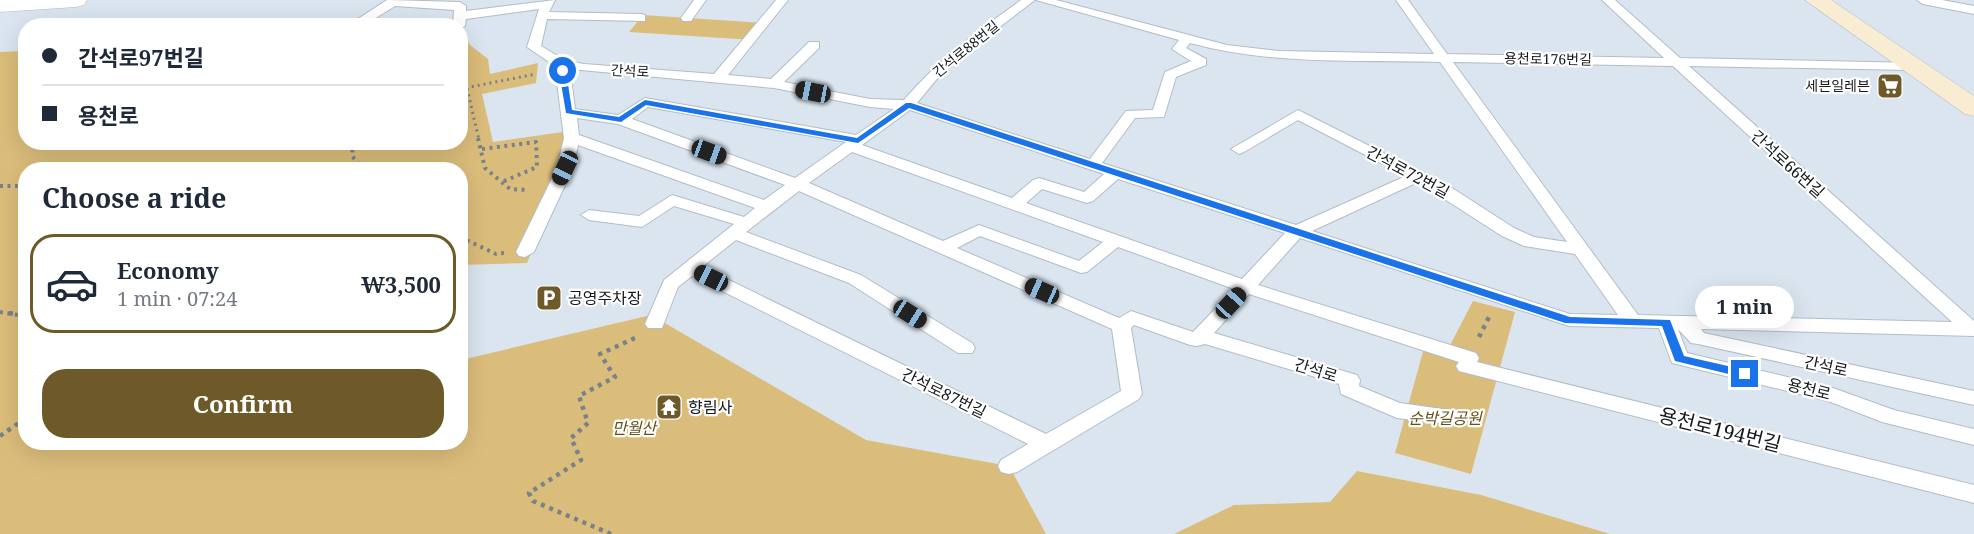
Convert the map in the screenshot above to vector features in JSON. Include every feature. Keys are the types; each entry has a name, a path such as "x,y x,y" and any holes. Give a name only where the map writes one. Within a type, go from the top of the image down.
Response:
{"street":[{"path":"0,2 76,0"},
{"path":"1816,0 1974,108"}],"lane":[{"path":"687,18 700,0"},
{"path":"718,78 759,32 782,0"},
{"name":"간석로88번길","path":"908,105 931,77 958,52 1029,0"},
{"name":"용천로176번길","path":"1042,0 1227,49 1279,55 1912,66"},
{"path":"1402,0 1633,322"},
{"name":"간석로66번길","path":"1608,0 1972,330"},
{"path":"1923,0 1974,10"},
{"path":"366,18 394,1 446,8"},
{"path":"411,18 460,6 459,18"},
{"path":"468,20 546,7 641,18"},
{"name":"간석로","path":"546,7 534,47 562,67 774,84 870,103 908,105 1569,320 1972,330"},
{"path":"1093,165 1131,114 1159,114 1170,75 1201,62 1179,49 1187,38"},
{"path":"774,84 814,45"},
{"path":"525,252 565,168 572,138 562,67"},
{"path":"621,120 645,102 855,143 1014,204 1246,287"},
{"path":"655,324 670,284 766,207 908,105"},
{"path":"569,112 621,120 797,184 1121,326"},
{"name":"간석로72번길","path":"1239,149 1298,114 1443,189 1508,232 1530,242 1582,250"},
{"path":"572,138 766,207"},
{"path":"1014,204 1039,183 1087,198 1116,172"},
{"path":"1121,326 1131,317 1199,338 1297,231 1419,176"},
{"path":"589,215 642,222 672,200 855,279 965,348"},
{"path":"943,248 979,230 1081,268 1116,240"},
{"name":"간석로87번길","path":"690,268 1047,444"},
{"name":"용천로194번길","path":"1246,287 1467,362 1974,494"},
{"name":"간석로","path":"1676,323 1698,338 1974,398"},
{"name":"용천로","path":"1676,323 1679,358 1833,395 1890,417 1974,437"},
{"path":"1009,466 1132,394 1121,326"},
{"name":"간석로","path":"1199,338 1350,381 1348,389 1397,410 1455,417"}],"path":[{"path":"468,88 562,67"},
{"path":"468,92 485,168 510,189 554,191"},
{"path":"482,149 536,142 537,167 502,182"},
{"path":"0,186 18,186"},
{"path":"468,241 496,254 525,252"},
{"path":"0,312 18,315"},
{"path":"611,534 533,501 529,493 581,460 571,438 588,423 579,396 615,377 600,354 645,334 655,324"},
{"path":"0,436 18,424"}],"green space":[{"path":"643,15 765,23 753,40 629,32"},
{"name":"만월산","path":"468,41 488,59 490,74 538,63 536,83 482,94 493,142 563,132 565,168 527,263 468,265 468,162 18,162 18,450 468,450 468,358 651,315 866,440 1009,466 1046,534 0,534 0,52 18,51 18,150 468,150"},
{"name":"순박길공원","path":"1473,301 1515,312 1471,474 1395,453 1424,348 1446,353"},
{"path":"1357,471 1481,495 1610,534 1174,534 1234,505 1330,502"}],"place":[{"name":"세븐일레븐","path":"1890,86"},
{"name":"공영주차장","path":"549,298"},
{"name":"향림사","path":"669,407"}],"route":[{"path":"563,71 569,112 621,120 645,102 858,141 908,105 1569,320 1666,322 1679,358 1745,374"}]}
